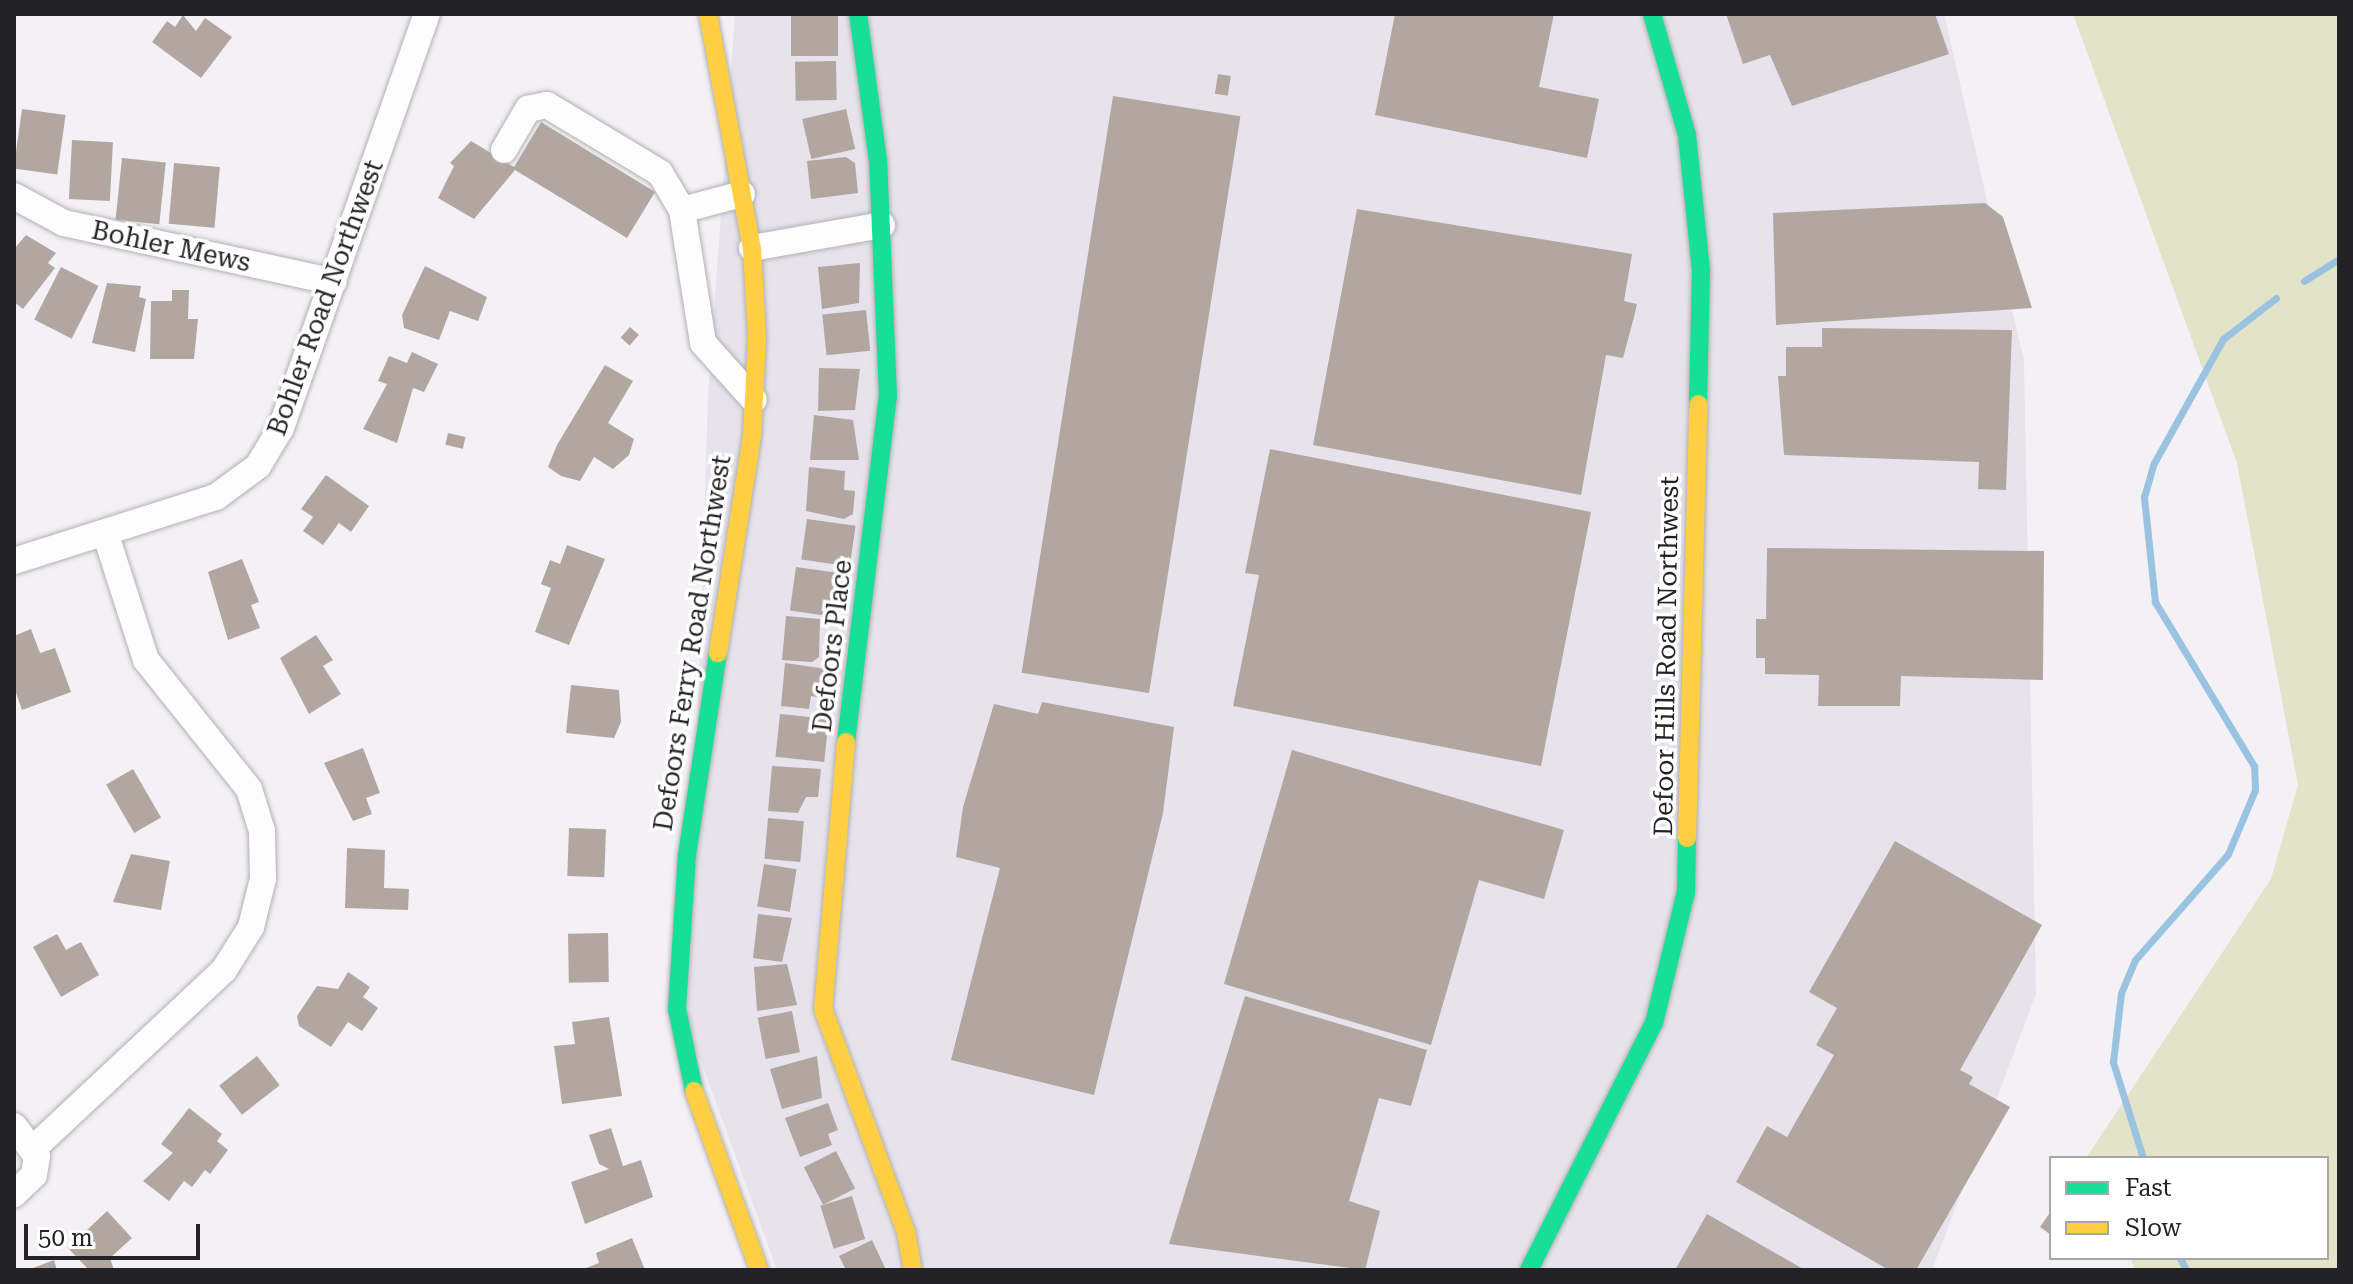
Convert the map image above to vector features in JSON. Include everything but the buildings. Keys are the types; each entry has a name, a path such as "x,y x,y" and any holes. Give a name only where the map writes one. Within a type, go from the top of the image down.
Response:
{"street":[{"name":"Bohler Road Northwest","path":"14,561 216,497 258,466 281,428 427,14"},
{"name":"Defoors Ferry Road Northwest","path":"708,14 752,248 754,400 687,855 677,1009 686,1070 759,1270"},
{"name":"Defoors Place","path":"858,14 882,225 888,397 839,806 823,1009 906,1232 913,1270"},
{"name":"Defoor Hills Road Northwest","path":"1529,1270 1654,1023 1686,892 1701,271 1687,135 1652,14"},
{"path":"504,150 528,109 547,105 660,173 682,210 703,343 754,400"},
{"path":"682,210 742,194"},
{"name":"Bohler Mews","path":"14,196 64,223 334,282"},
{"path":"752,248 882,225"},
{"path":"14,1194 34,1175 35,1147 224,970 251,927 263,879 262,831 249,789 146,660 105,532"},
{"path":"14,1126 35,1147"}],"shaded area":[{"path":"735,14 1944,14 2024,361 2036,994 1932,1270 777,1270 688,1026 708,397"}],"green space":[{"path":"2073,14 2339,14 2339,1270 2135,1270 2131,1260 2329,1260 2329,1156 2087,1156 2271,879 2298,785 2237,463"}],"waterway":[{"path":"2304,281 2339,259"},
{"path":"2142,1156 2113,1062 2121,993 2135,960 2228,854 2255,790 2254,766 2155,602 2144,497 2154,463 2223,339 2276,298"},
{"path":"2181,1260 2186,1270"}],"traffic: fast":[{"path":"846,742 888,397 878,161 858,14"},
{"path":"1652,14 1687,135 1701,271 1698,404"},
{"path":"694,1091 677,1009 687,855 718,653"},
{"path":"1529,1270 1654,1023 1686,892 1687,838"}],"traffic: slow":[{"path":"708,14 752,248 757,338 752,436 718,653"},
{"path":"1687,838 1698,404"},
{"path":"846,742 823,1009 906,1232 913,1270"},
{"path":"694,1091 759,1270"}]}
